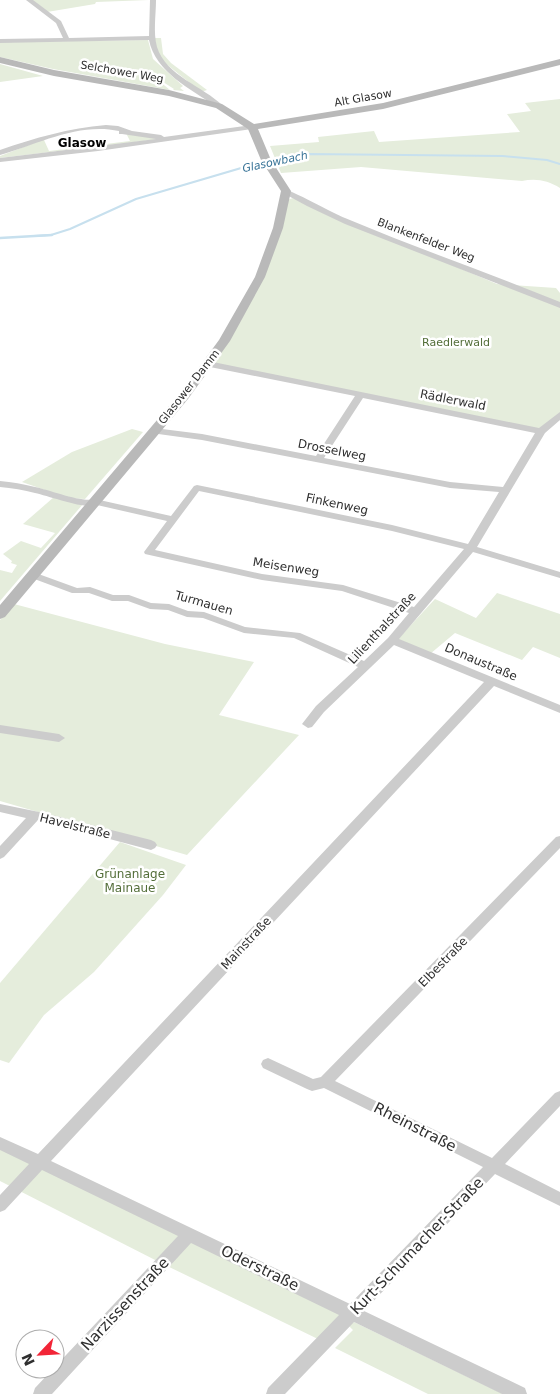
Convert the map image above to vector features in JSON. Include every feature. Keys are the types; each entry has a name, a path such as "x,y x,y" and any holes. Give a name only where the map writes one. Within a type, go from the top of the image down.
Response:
{"street":[{"path":"29,0 60,22 67,40"},
{"path":"153,0 152,38 158,58 200,93 219,106"},
{"name":"Selchower Weg","path":"0,42 152,38"},
{"name":"Selchower Weg","path":"0,60 54,73 189,98 219,106 252,127"},
{"name":"Alt Glasow","path":"0,160 252,127 383,106 560,62"},
{"path":"189,98 200,93"},
{"path":"230,130 237,123 237,116"},
{"name":"Alt Glasow","path":"0,153 56,133 73,129 120,127 129,132 165,137 166,139"},
{"path":"252,127 267,162 286,191"},
{"name":"Blankenfelder Weg","path":"286,191 322,210 376,233 506,282 560,305"},
{"name":"Glasower Damm","path":"0,614 208,364 237,320 260,277 278,228 286,191"},
{"name":"Rädlerwald","path":"208,364 541,431"},
{"path":"318,460 361,394"},
{"name":"Lilienthalstraße","path":"308,724 320,709 392,640 472,548 541,431 560,415"},
{"name":"Drosselweg","path":"154,431 202,436 450,485 505,490"},
{"path":"0,484 20,486 66,499 172,519"},
{"name":"Finkenweg","path":"172,519 197,488 392,528 472,548 560,575"},
{"name":"Meisenweg","path":"172,519 149,552 262,577 343,588 417,612"},
{"name":"Turmauen","path":"33,575 76,591 90,590 112,598 128,598 150,606 169,606 187,614 204,615 244,630 296,635 366,666"},
{"name":"Donaustraße","path":"392,640 560,709"},
{"name":"Mainstraße","path":"0,1205 492,681"},
{"path":"0,729 59,738"},
{"name":"Havelstraße","path":"0,808 44,817 151,845"},
{"path":"0,854 35,816"},
{"name":"Elbestraße","path":"325,1082 560,840"},
{"name":"Rheinstraße","path":"268,1064 312,1085 325,1082 560,1200"},
{"name":"Kurt-Schumacher-Straße","path":"274,1394 560,1097"},
{"name":"Oderstraße","path":"0,1142 519,1394"},
{"name":"Narzissenstraße","path":"41,1394 189,1234"}],"green space":[{"path":"32,0 149,0 96,2 95,4 47,12"},
{"path":"154,38 161,38 163,54 171,63 207,90 201,92 165,63 158,55"},
{"path":"148,40 153,59 183,86 180,88 184,91 173,90 160,80 170,90 53,69 0,57 0,42"},
{"path":"0,64 43,76 0,82"},
{"path":"560,99 560,188 546,181 537,180 522,181 361,167 281,173 270,146 319,142 318,137 374,131 379,142 520,132 507,114 531,111 525,103"},
{"path":"126,133 160,139 0,158 0,156 42,140 44,140 49,151 130,141"},
{"name":"Raedlerwald","path":"293,198 497,284 556,288 560,293 560,415 538,429 213,363 239,322 287,200"},
{"path":"132,429 143,432 85,499 68,498 22,482 72,452"},
{"path":"54,497 83,504 0,601 0,570 12,573 17,565 11,563 12,561 3,554 21,541 41,548 55,533 23,524"},
{"path":"497,593 560,614 560,658 533,647 522,660 455,633 430,654 397,640 435,599 476,618"},
{"path":"14,604 165,644 254,662 219,715 299,735 187,855 0,801 0,620"},
{"name":"Grünanlage Mainaue","path":"120,842 186,865 163,895 94,972 44,1015 9,1063 0,1060 0,983"},
{"path":"0,1148 344,1316 320,1340 163,1264 0,1181"},
{"path":"354,1322 503,1394 428,1394 335,1348 353,1330 348,1325"}],"waterway":[{"name":"Glasowbach","path":"34,236 51,235 70,229 136,199 258,163 308,154 503,156 547,160 560,164"},
{"name":"Glasowbach","path":"0,238 52,235"}],"district":[{"name":"Glasow","path":"82,143"}]}
